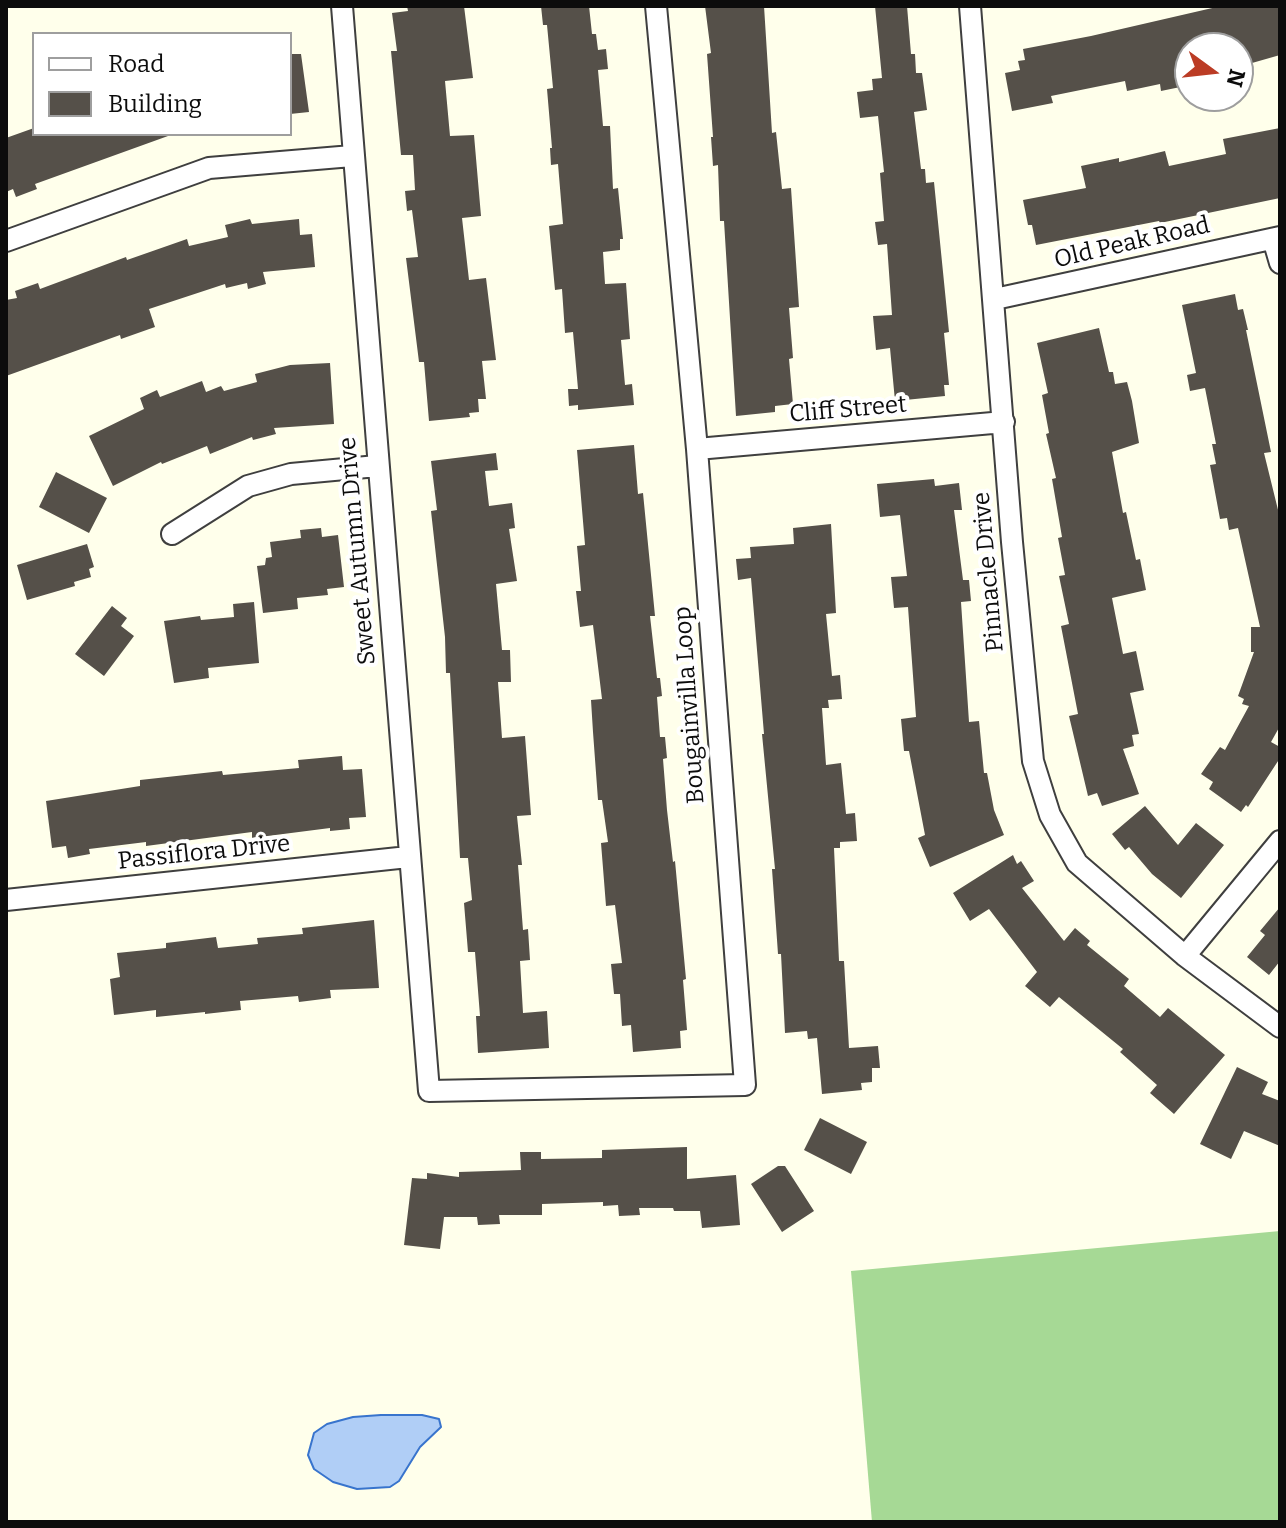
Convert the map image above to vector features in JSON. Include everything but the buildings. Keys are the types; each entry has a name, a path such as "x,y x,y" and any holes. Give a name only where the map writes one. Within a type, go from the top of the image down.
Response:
{"street":[{"name":"Sweet Autumn Drive","path":"342,6 429,1091"},
{"name":"Bougainvilla Loop","path":"429,1091 745,1085 697,449 656,6"},
{"name":"Pinnacle Drive","path":"971,6 1014,572 1033,761 1050,815 1077,863 1185,956 1280,1027"},
{"path":"6,241 209,168 352,156"},
{"path":"1276,238 1280,263"},
{"name":"Old Peak Road","path":"995,299 1276,238"},
{"name":"Cliff Street","path":"697,449 1004,422"},
{"path":"172,534 248,486 291,474 377,466"},
{"path":"1185,956 1280,841"},
{"name":"Passiflora Drive","path":"6,900 408,857"}],"green space":[{"path":"1280,1231 1280,1522 872,1522 851,1271"}],"water":[{"path":"422,1415 439,1419 441,1427 420,1447 399,1481 390,1487 357,1489 333,1482 314,1469 308,1455 314,1433 327,1424 353,1417"}]}
